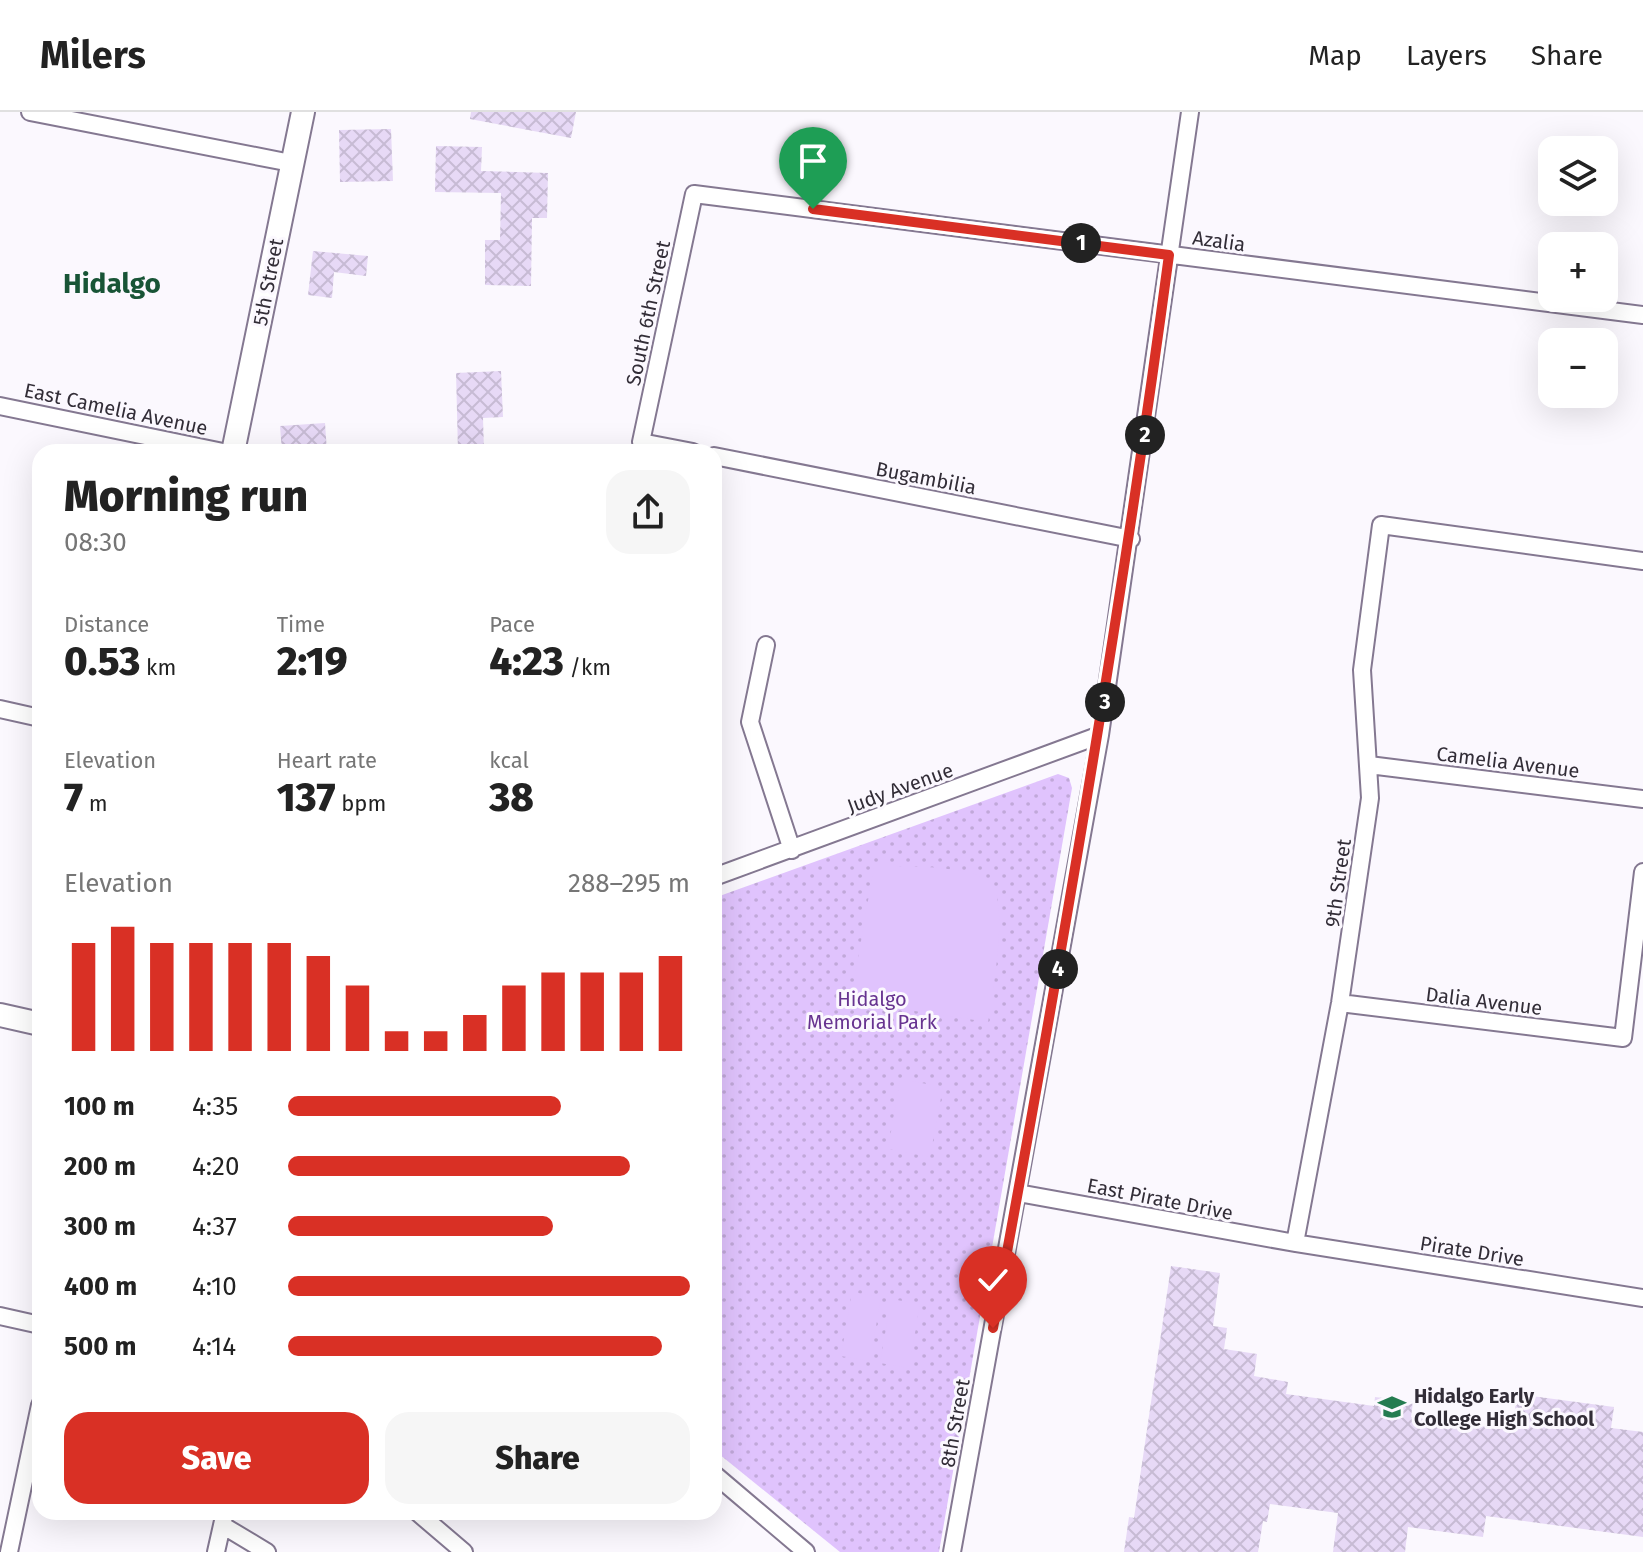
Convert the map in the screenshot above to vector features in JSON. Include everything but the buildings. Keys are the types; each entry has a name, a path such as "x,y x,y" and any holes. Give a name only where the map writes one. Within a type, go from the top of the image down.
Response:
{"street":[{"path":"30,112 291,163"},
{"name":"5th Street","path":"235,444 303,112"},
{"name":"8th Street","path":"952,1552 1100,735 1131,539 1190,112"},
{"name":"Azalia","path":"694,194 1643,315"},
{"name":"South 6th Street","path":"651,444 641,442 694,194"},
{"name":"East Camelia Avenue","path":"0,406 184,444"},
{"name":"Bugambilia","path":"722,458 1131,539"},
{"name":"9th Street","path":"1295,1243 1340,1003 1370,798 1362,670 1381,525 1643,561"},
{"path":"766,645 750,722 792,850"},
{"path":"0,709 32,716"},
{"name":"Judy Avenue","path":"722,874 1100,735"},
{"name":"Camelia Avenue","path":"1369,765 1643,799"},
{"name":"Dalia Avenue","path":"1340,1003 1623,1038 1643,872"},
{"path":"0,1015 32,1022"},
{"name":"East Pirate Drive","path":"1018,1193 1295,1243"},
{"name":"Pirate Drive","path":"1295,1243 1643,1298"},
{"path":"0,1316 32,1323"},
{"path":"9,1552 32,1443"},
{"path":"722,1481 806,1552"},
{"path":"216,1552 224,1520"},
{"path":"227,1520 267,1552"},
{"path":"426,1520 464,1552"}],"green space":[{"name":"Hidalgo Memorial Park","path":"1058,774 1069,778 1072,788 939,1552 840,1552 722,1456 722,895"},
{"path":"874,866 952,869 981,876 990,882 996,892 999,928 988,1022 861,1003 852,993"},
{"path":"900,1079 943,1087 930,1157 888,1149"},
{"path":"852,1292 881,1297 870,1361 841,1356"},
{"path":"891,1299 920,1304 909,1368 880,1363"}],"place":[{"name":"Hidalgo Early College High School","path":"1392,1407"}],"district":[{"name":"Hidalgo","path":"112,283"}],"route":[{"path":"813,209 1169,255 1131,539 1100,735 993,1328"}]}
